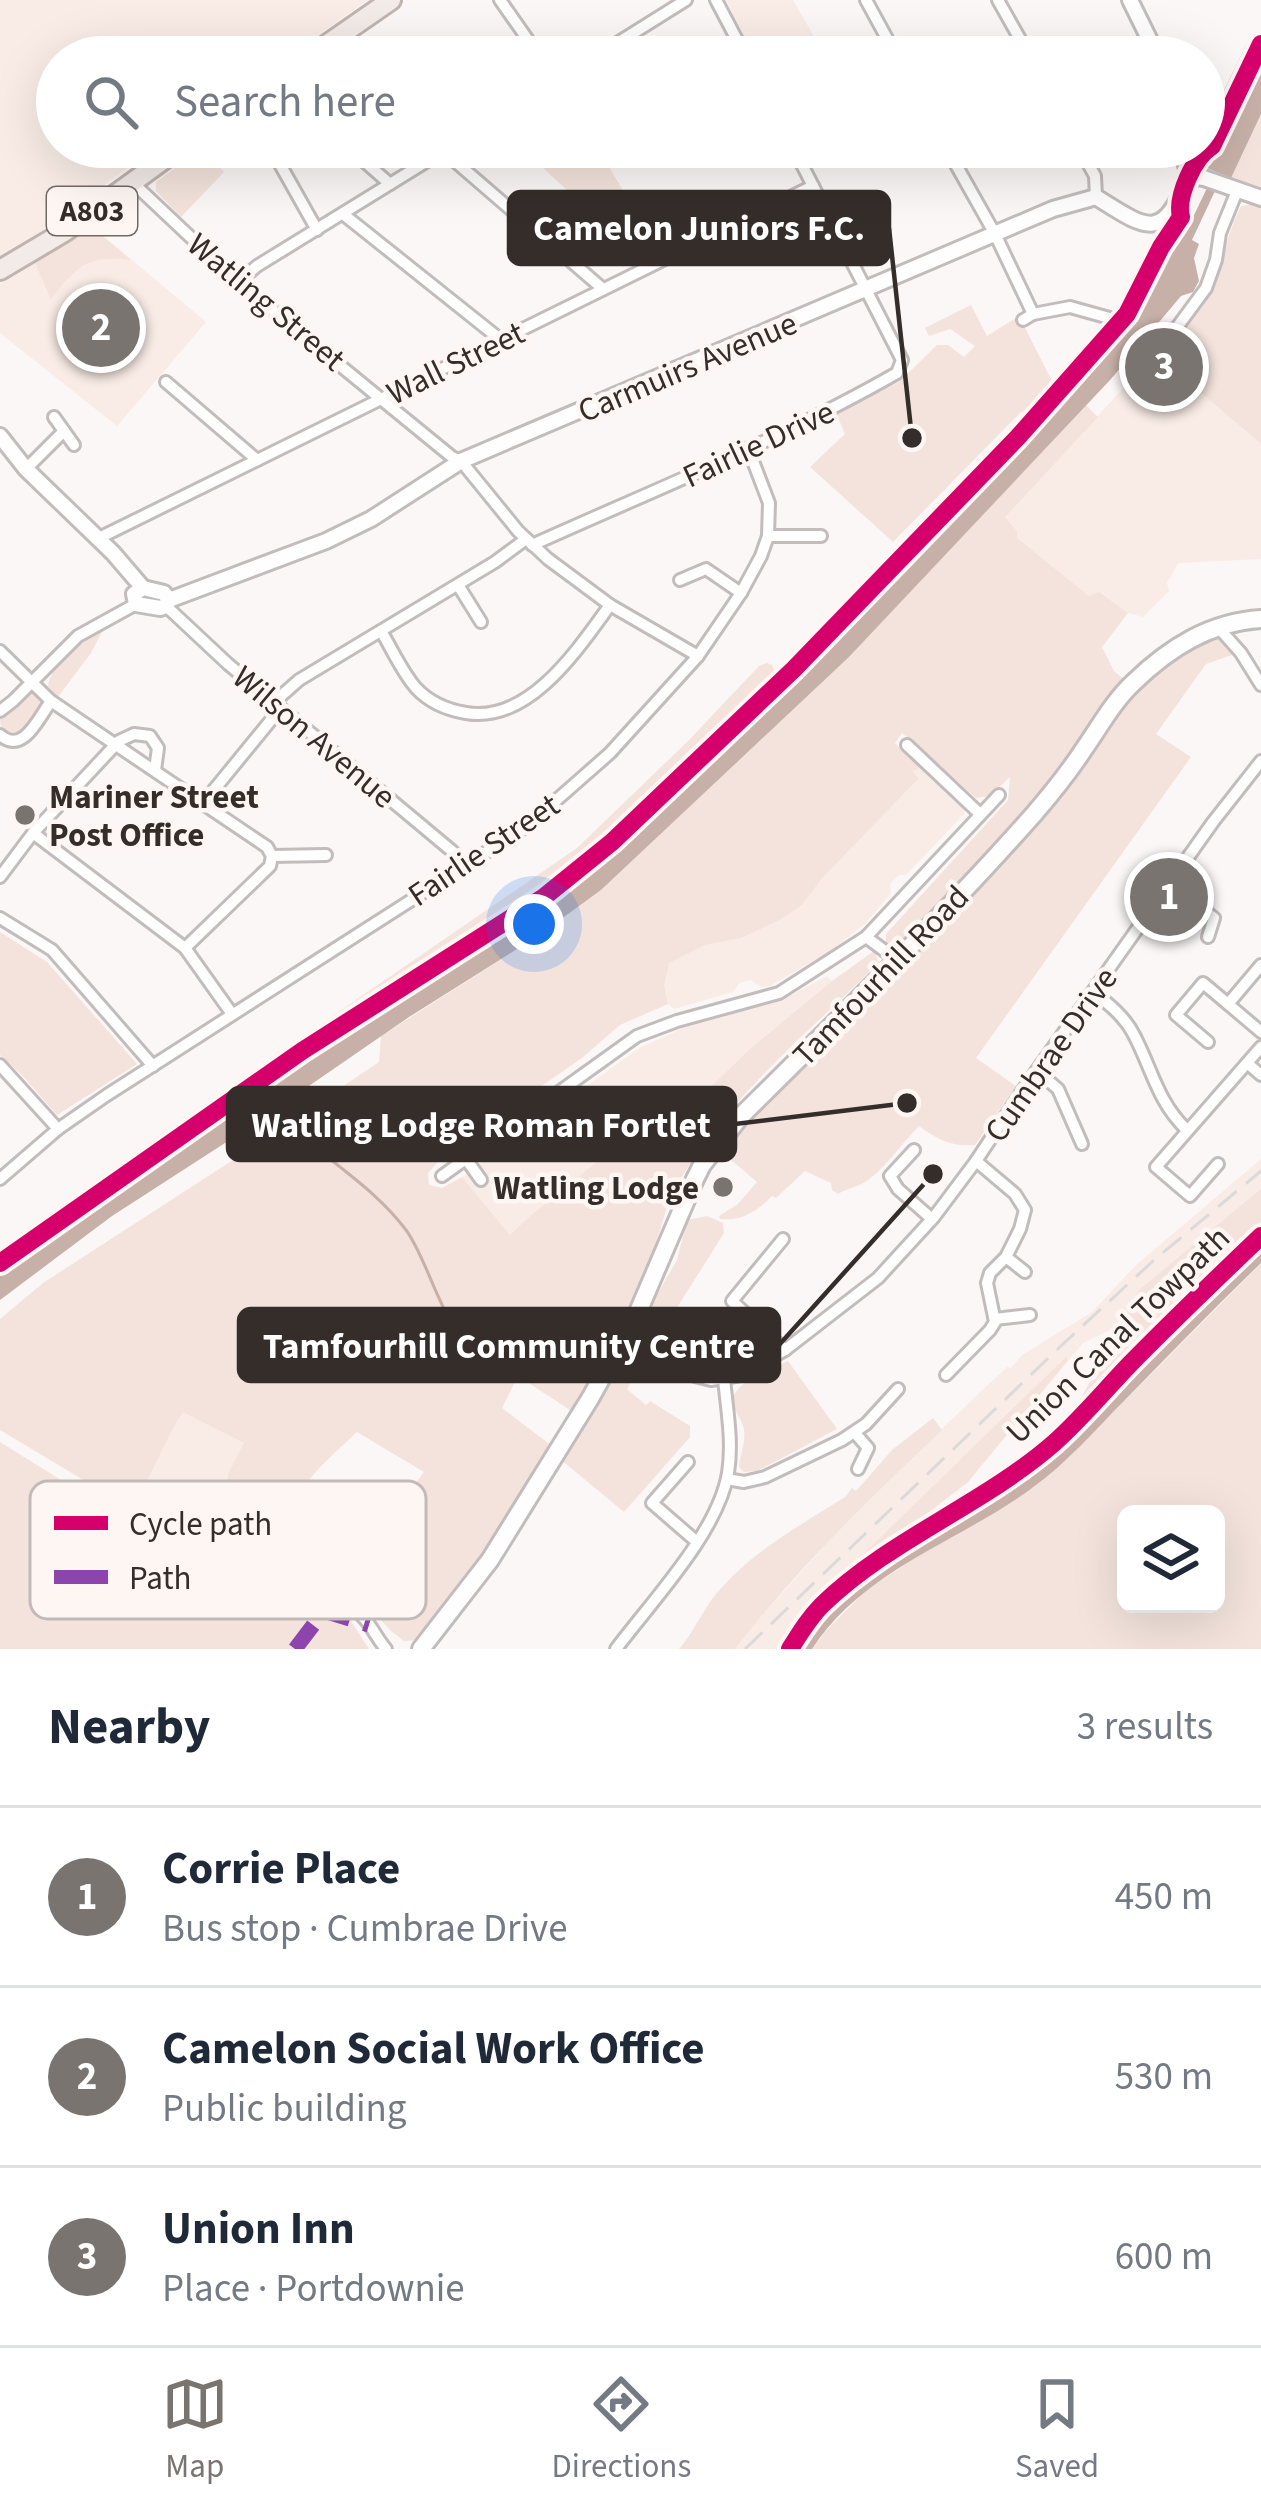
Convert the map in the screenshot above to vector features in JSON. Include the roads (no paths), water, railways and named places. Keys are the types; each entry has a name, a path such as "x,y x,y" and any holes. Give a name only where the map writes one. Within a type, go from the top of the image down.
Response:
{"main road":[{"path":"339,36 391,0"},
{"name":"A803","path":"0,270 64,232 153,168"},
{"name":"Tamfourhill Road","path":"421,1649 490,1560 624,1340 702,1165 740,1117 897,960 1060,783 1132,683 1189,639 1217,626 1261,619"}],"street":[{"path":"500,0 525,36"},
{"path":"629,36 686,0"},
{"path":"716,0 735,36"},
{"path":"866,0 886,36"},
{"path":"998,0 1018,36"},
{"path":"1130,0 1148,36"},
{"path":"1225,113 1253,49"},
{"path":"282,168 317,230"},
{"path":"372,168 390,184"},
{"path":"238,281 416,168"},
{"path":"467,168 603,289"},
{"name":"Fairlie Drive","path":"204,802 299,680 529,542 748,448 897,373 902,360 804,168"},
{"path":"958,168 994,234 1028,317 1070,307 1114,319"},
{"path":"1091,168 1096,196 1133,221 1153,223 1169,214 1201,168"},
{"path":"1192,168 1197,177 1261,198"},
{"name":"Watling Street","path":"133,182 238,281 460,461 529,542 610,605 698,656"},
{"name":"Wall Street","path":"97,539 813,186"},
{"path":"1161,349 1206,288 1232,189"},
{"name":"Carmuirs Avenue","path":"168,603 326,541 371,519 460,461 1053,209 1096,196"},
{"path":"343,214 501,340"},
{"path":"166,382 257,460"},
{"path":"54,417 74,445"},
{"path":"26,469 64,431"},
{"path":"3,447 113,553 138,595"},
{"path":"748,448 769,503 768,536 821,536"},
{"name":"Fairlie Street","path":"0,1179 107,1094 527,826 632,730 698,656 742,593 768,536"},
{"path":"680,580 706,569 742,593"},
{"path":"458,585 481,622"},
{"path":"0,711 78,636 138,595 164,593 168,603"},
{"name":"Wilson Avenue","path":"168,603 195,634 464,866"},
{"path":"381,631 415,687 449,710 476,715 498,712 535,692 564,665 610,605"},
{"path":"1217,626 1261,685"},
{"path":"0,651 51,701 267,847 270,866 185,947"},
{"path":"0,735 16,742 25,737 51,701"},
{"path":"0,877 33,832 115,744 134,734 149,736 158,748 155,770"},
{"path":"905,767 912,750 980,814"},
{"name":"Cumbrae Drive","path":"724,1378 741,1375 785,1350 878,1278 932,1220 1261,761"},
{"path":"442,1176 638,1036 779,993 866,937 998,794"},
{"path":"33,832 185,947 232,1014"},
{"path":"272,856 326,855"},
{"path":"1170,884 1214,918 1208,937"},
{"path":"0,918 52,950 153,1066"},
{"path":"866,937 897,960"},
{"path":"1228,1004 1261,965"},
{"path":"1208,1042 1176,1016 1203,983 1261,1032"},
{"path":"1093,992 1134,1033 1164,1104 1187,1130"},
{"path":"1218,1164 1190,1196 1156,1167 1261,1047"},
{"path":"1247,1064 1261,1075"},
{"path":"0,1065 58,1130"},
{"path":"1037,1071 1058,1089 1082,1144"},
{"path":"914,1150 890,1176 932,1220"},
{"path":"466,1159 481,1180"},
{"path":"946,1375 990,1330 995,1319 989,1274 1006,1257 1025,1210 1015,1194 976,1161"},
{"path":"783,1239 732,1301 785,1350"},
{"path":"1006,1257 1025,1272"},
{"path":"995,1319 1030,1315"},
{"path":"616,1649 710,1524 727,1479 730,1447 724,1378 695,1376 624,1340"},
{"path":"727,1479 743,1482 765,1477 855,1433 898,1389"},
{"path":"855,1433 868,1448 858,1469"},
{"path":"688,1462 652,1503 697,1541"},
{"path":"365,1619 386,1649"}],"waterway":[{"path":"310,1143 396,1217 463,1339 494,1355 551,1348 585,1370"},
{"path":"457,1369 475,1349"}],"railway":[{"path":"745,1649 1063,1344 1261,1171"}],"place":[{"name":"Camelon Social Work Office","path":"101,328"},
{"name":"Union Inn","path":"1164,367"},
{"name":"Camelon Juniors F.C.","path":"912,438"},
{"name":"Mariner Street Post Office","path":"25,815"},
{"name":"Corrie Place","path":"1169,897"},
{"name":"Watling Lodge Roman Fortlet","path":"907,1103"},
{"name":"Tamfourhill Community Centre","path":"933,1174"},
{"name":"Watling Lodge","path":"723,1187"}]}
